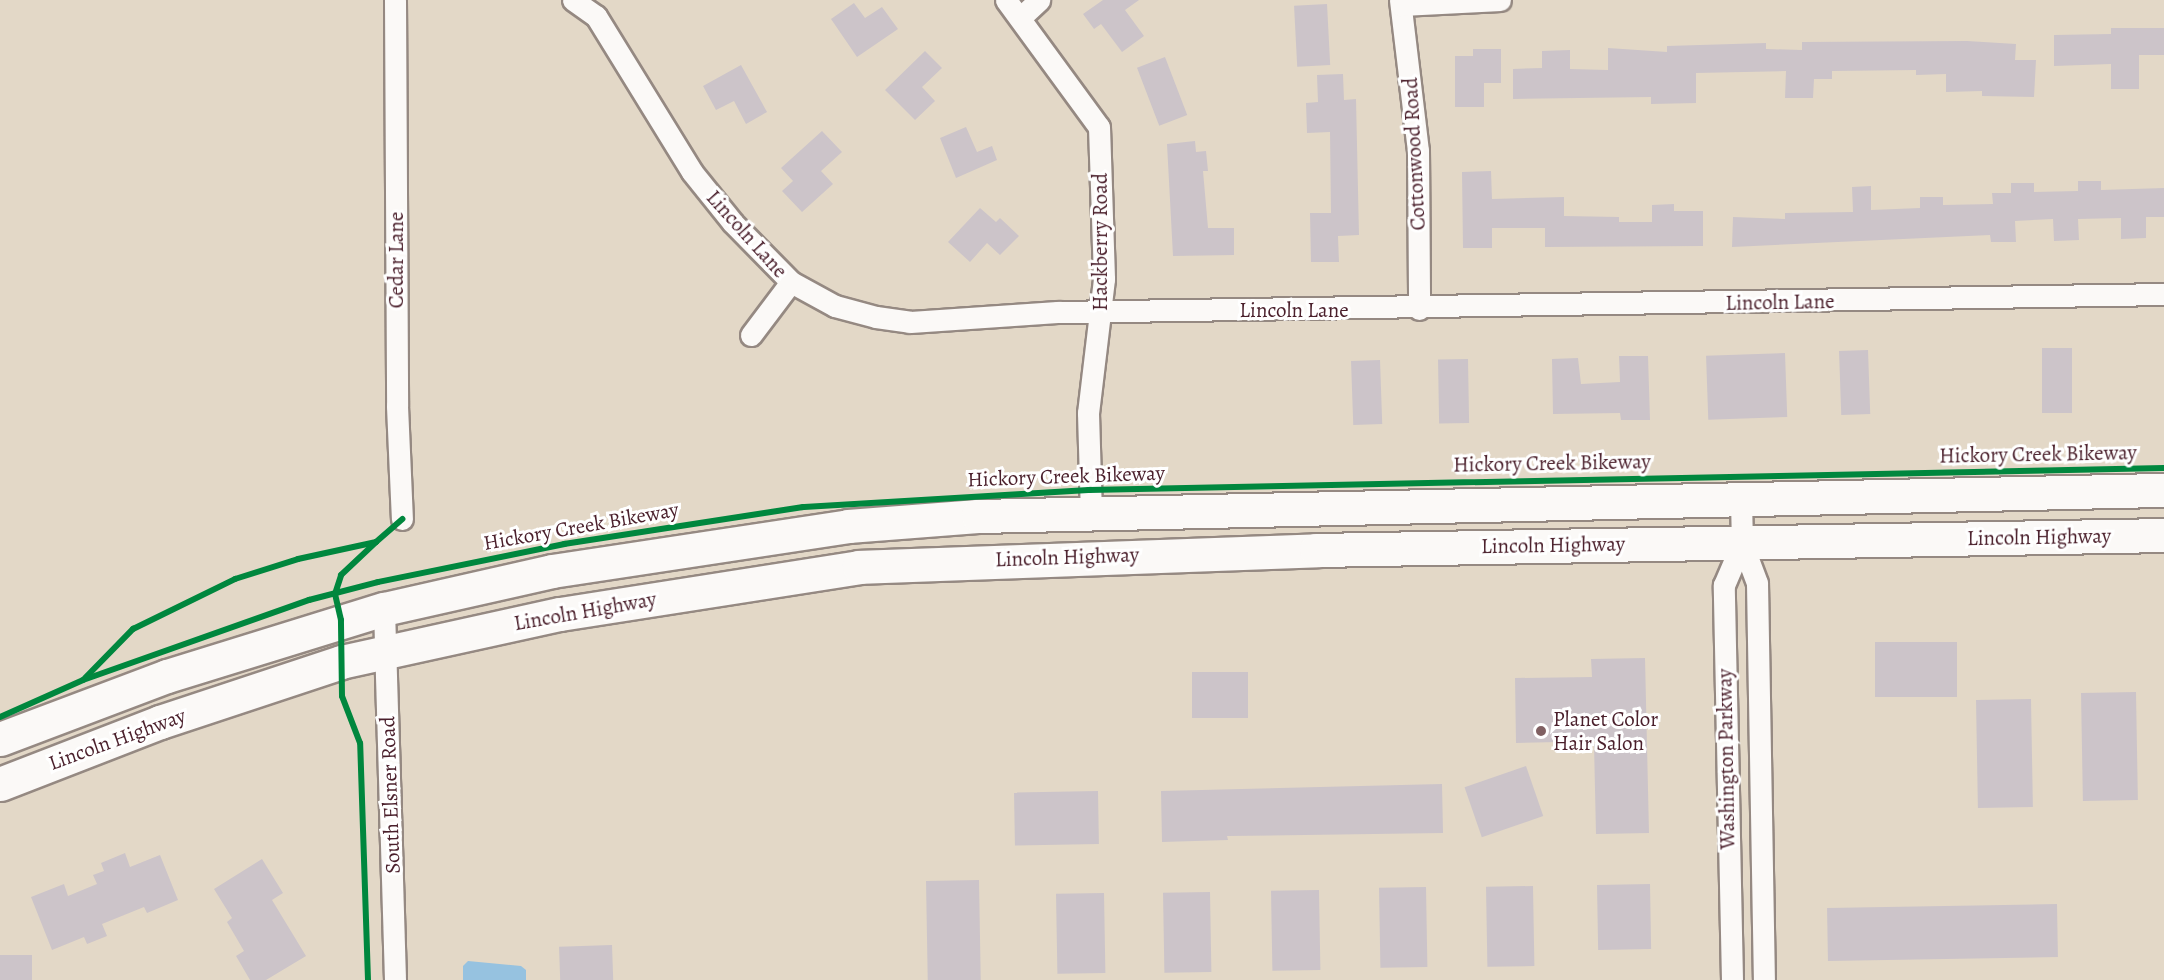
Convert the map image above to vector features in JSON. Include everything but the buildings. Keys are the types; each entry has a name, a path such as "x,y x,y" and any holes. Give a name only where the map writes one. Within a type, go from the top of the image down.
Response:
{"main road":[{"name":"Lincoln Highway","path":"0,739 167,676 384,609 552,570 848,526 978,516 2164,490"},
{"name":"Lincoln Highway","path":"0,784 160,722 341,662 560,614 859,567 1044,557 2164,535"}],"street":[{"name":"Cedar Lane","path":"395,0 397,406 402,519"},
{"name":"Lincoln Lane","path":"573,0 596,16 692,172 733,223 791,282 835,306 910,322 1101,312 1419,309 2164,294"},
{"name":"Hackberry Road","path":"1006,0 1021,17 1099,127 1101,312 1088,413 1091,513"},
{"path":"1021,17 1039,0"},
{"path":"1401,2 1500,0"},
{"name":"Cottonwood Road","path":"1401,2 1418,150 1419,309"},
{"path":"751,335 791,282"},
{"name":"Washington Parkway","path":"1742,500 1742,543 1757,583 1764,980"},
{"name":"Washington Parkway","path":"1732,980 1724,585 1742,543"},
{"name":"South Elsner Road","path":"384,609 395,980"}],"water":[{"path":"468,961 521,966 526,970 526,980 463,980 463,966"}],"cycle path":[{"name":"Hickory Creek Bikeway","path":"0,717 83,680 309,600 378,582 564,544 803,507 1089,490 2164,468"},
{"path":"85,678 133,629 235,579 298,559 376,542 402,519"},
{"path":"368,980 360,743 342,696 341,620 335,594 341,575 376,542"}],"place":[{"name":"Planet Color Hair Salon","path":"1541,731"}]}
